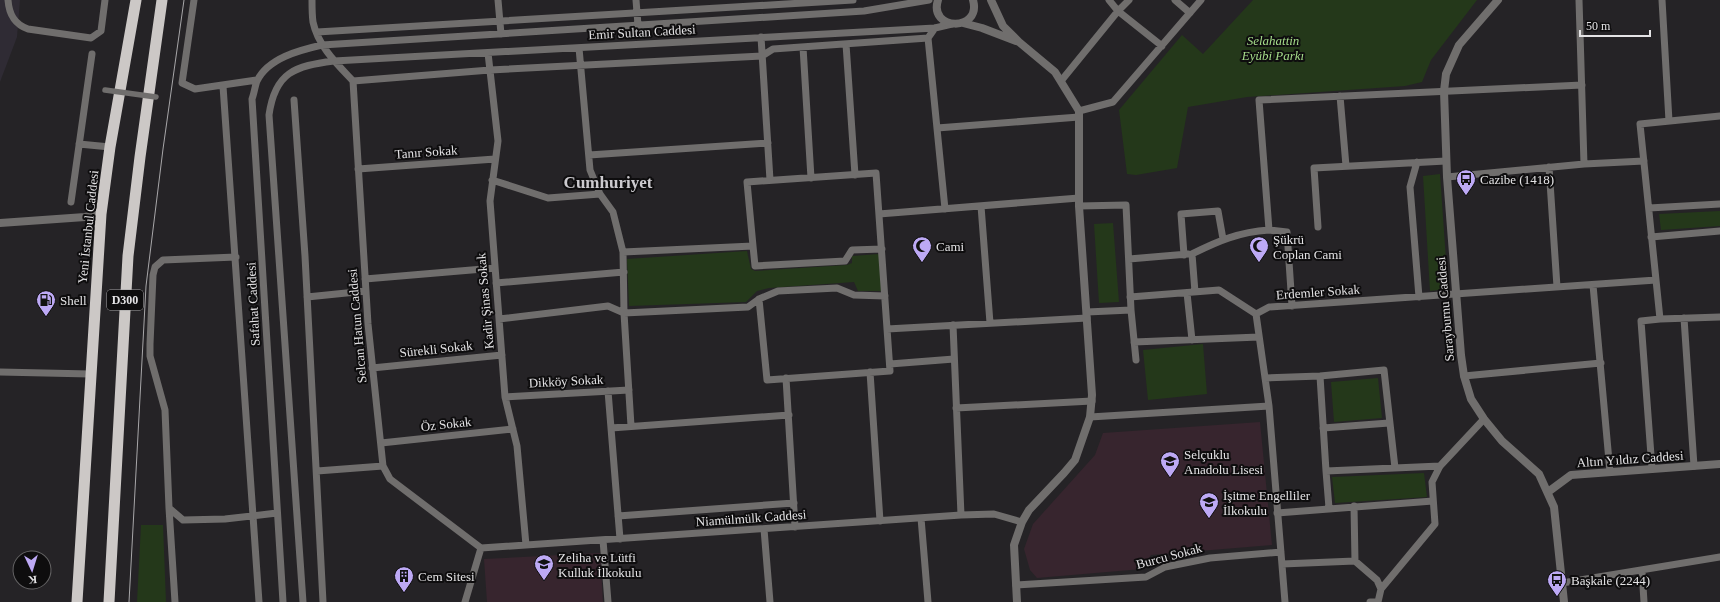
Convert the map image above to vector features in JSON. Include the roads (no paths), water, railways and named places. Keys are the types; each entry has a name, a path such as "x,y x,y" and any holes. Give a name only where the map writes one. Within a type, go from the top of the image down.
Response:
{"highway":[{"name":"Yeni İstanbul Caddesi","path":"76,602 101,214 110,147 136,0"},
{"name":"D300","path":"109,602 128,256 162,0"}],"street":[{"path":"8,0 9,11 13,19 20,26 28,29 91,38 101,31 105,0"},
{"path":"194,0 182,83 195,89 258,80"},
{"path":"312,0 313,22 322,45 334,61 353,81 490,70 762,56 773,49 928,38"},
{"path":"498,0 501,34"},
{"path":"636,0 638,25"},
{"path":"317,32 637,14 758,3 853,0"},
{"name":"Emir Sultan Caddesi","path":"322,45 864,11 929,0"},
{"path":"938,0 937,8 939,14 946,22 952,24 963,23 982,28 1018,42"},
{"path":"963,23 972,14 973,4 981,0"},
{"path":"991,0 1003,26 1018,42 1055,72 1079,114 1079,202 1092,401 1090,417 1075,460 1030,510 1022,522 1014,545 1017,602"},
{"path":"1108,0 1118,11 1162,46"},
{"path":"1061,81 1118,11 1129,0"},
{"path":"1175,0 1190,13"},
{"path":"937,128 1079,114 1113,102 1201,0"},
{"name":"Sarayburnu Caddesi","path":"1498,0 1459,44 1446,74 1444,91 1446,161 1455,295 1464,376 1471,399 1484,419 1502,441 1539,474 1554,507 1564,602"},
{"path":"1579,0 1584,164"},
{"path":"1662,0 1669,121"},
{"path":"758,3 759,18"},
{"name":"Emir Sultan Caddesi","path":"334,61 935,28 952,24"},
{"path":"935,28 928,38 945,209"},
{"path":"761,37 770,180"},
{"path":"846,44 855,175"},
{"name":"Safahat Caddesi","path":"283,602 252,99 258,80 270,67 284,57 299,50 322,45"},
{"path":"803,47 811,178"},
{"path":"579,48 590,170 600,194 613,212 623,252 624,313 631,426"},
{"name":"Kadir Şinas Sokak","path":"488,53 498,141 490,201 496,283 505,397 518,446 526,545"},
{"path":"71,202 92,54"},
{"path":"303,602 269,115 271,98 278,83 293,71 312,64 334,61"},
{"name":"Selcan Hatun Caddesi","path":"353,81 365,279 372,368 383,466 390,479 481,548"},
{"path":"1269,230 1259,100 1582,85"},
{"path":"223,86 259,602"},
{"path":"105,90 156,97"},
{"path":"1340,96 1346,166"},
{"path":"294,100 307,297 323,602"},
{"path":"1660,319 1640,124 1720,116"},
{"path":"589,155 768,143"},
{"path":"79,144 110,147"},
{"name":"Tanır Sokak","path":"358,169 495,159"},
{"path":"1318,226 1314,168 1446,161"},
{"path":"1447,177 1584,164 1644,161"},
{"path":"1417,162 1410,187 1419,297"},
{"path":"1549,167 1557,287"},
{"path":"759,298 767,380 890,371 882,249 876,173 747,182 755,266 845,262 852,250 882,249"},
{"path":"492,180 548,198 600,194"},
{"path":"879,214 981,206 1079,202 1126,205 1130,297 1136,360"},
{"path":"1649,208 1720,204"},
{"path":"981,206 990,323"},
{"path":"1184,255 1181,214 1218,211 1223,239"},
{"path":"0,223 85,217 101,214"},
{"path":"0,218 10,222"},
{"path":"1128,259 1192,254 1223,239 1250,231 1269,230 1287,232 1292,306"},
{"path":"1652,237 1720,231"},
{"path":"623,252 753,246"},
{"path":"1192,254 1195,292"},
{"path":"175,602 165,410 150,356 153,275 155,267 163,260 236,257"},
{"path":"365,279 495,268"},
{"path":"496,283 624,272"},
{"name":"Erdemler Sokak","path":"1256,314 1269,307 1656,280"},
{"path":"1593,285 1610,472"},
{"path":"499,319 608,306 624,313 748,307 759,298 778,291 837,288 854,295 885,296"},
{"path":"1130,297 1219,290 1256,314 1269,406 1285,602"},
{"path":"307,297 366,291"},
{"path":"1187,293 1192,340"},
{"path":"887,329 990,323 1131,310"},
{"path":"1652,469 1641,321 1720,316"},
{"path":"1684,318 1694,466"},
{"path":"953,325 961,515"},
{"path":"1134,342 1259,336"},
{"name":"Sürekli Sokak","path":"372,368 502,355"},
{"path":"890,364 954,359"},
{"path":"1464,376 1600,363"},
{"path":"1265,378 1320,376 1384,370 1395,468"},
{"path":"0,372 90,374"},
{"path":"870,372 880,521"},
{"path":"1320,376 1329,508"},
{"path":"786,378 795,526"},
{"name":"Dikköy Sokak","path":"505,397 629,390"},
{"path":"608,391 620,539"},
{"path":"956,408 1092,401"},
{"path":"1090,417 1269,406"},
{"path":"611,428 789,415"},
{"path":"1370,602 1378,602 1381,589 1435,524 1432,482 1440,466 1484,419"},
{"path":"1323,428 1389,423"},
{"name":"Öz Sokak","path":"381,443 513,429"},
{"name":"Altın Yıldız Caddesi","path":"1548,492 1571,475 1720,464"},
{"path":"317,471 383,466"},
{"path":"1326,471 1440,466"},
{"path":"1277,513 1433,501"},
{"path":"618,516 794,503"},
{"path":"1354,506 1355,561"},
{"path":"169,508 183,520 225,519 277,513"},
{"name":"Niamülmülk Caddesi","path":"481,548 961,515 994,514 1022,522"},
{"path":"921,518 928,602"},
{"path":"764,529 770,602"},
{"path":"603,540 608,602"},
{"path":"465,602 481,548"},
{"name":"Burcu Sokak","path":"1016,585 1146,577 1165,567 1210,558 1281,552"},
{"path":"1562,583 1720,557"},
{"path":"1282,564 1355,561 1377,580 1381,589"},
{"path":"1642,570 1644,602"}],"tram line":[{"path":"129,602 146,286 184,0"}],"place":[{"name":"Cazibe (1418)","path":"1466,196"},
{"name":"Cami","path":"922,263"},
{"name":"Şükrü Coplan Cami","path":"1259,263"},
{"name":"Shell","path":"46,317"},
{"name":"Selçuklu Anadolu Lisesi","path":"1170,478"},
{"name":"İşitme Engelliler İlkokulu","path":"1209,519"},
{"name":"Zeliha ve Lütfi Kulluk İlkokulu","path":"544,581"},
{"name":"Cem Sitesi","path":"404,593"},
{"name":"Başkale (2244)","path":"1557,597"}],"district":[{"name":"Cumhuriyet","path":"608,182"}],"park label":[{"name":"Selahattin Eyübi Parkı","path":"1273,48"}]}
